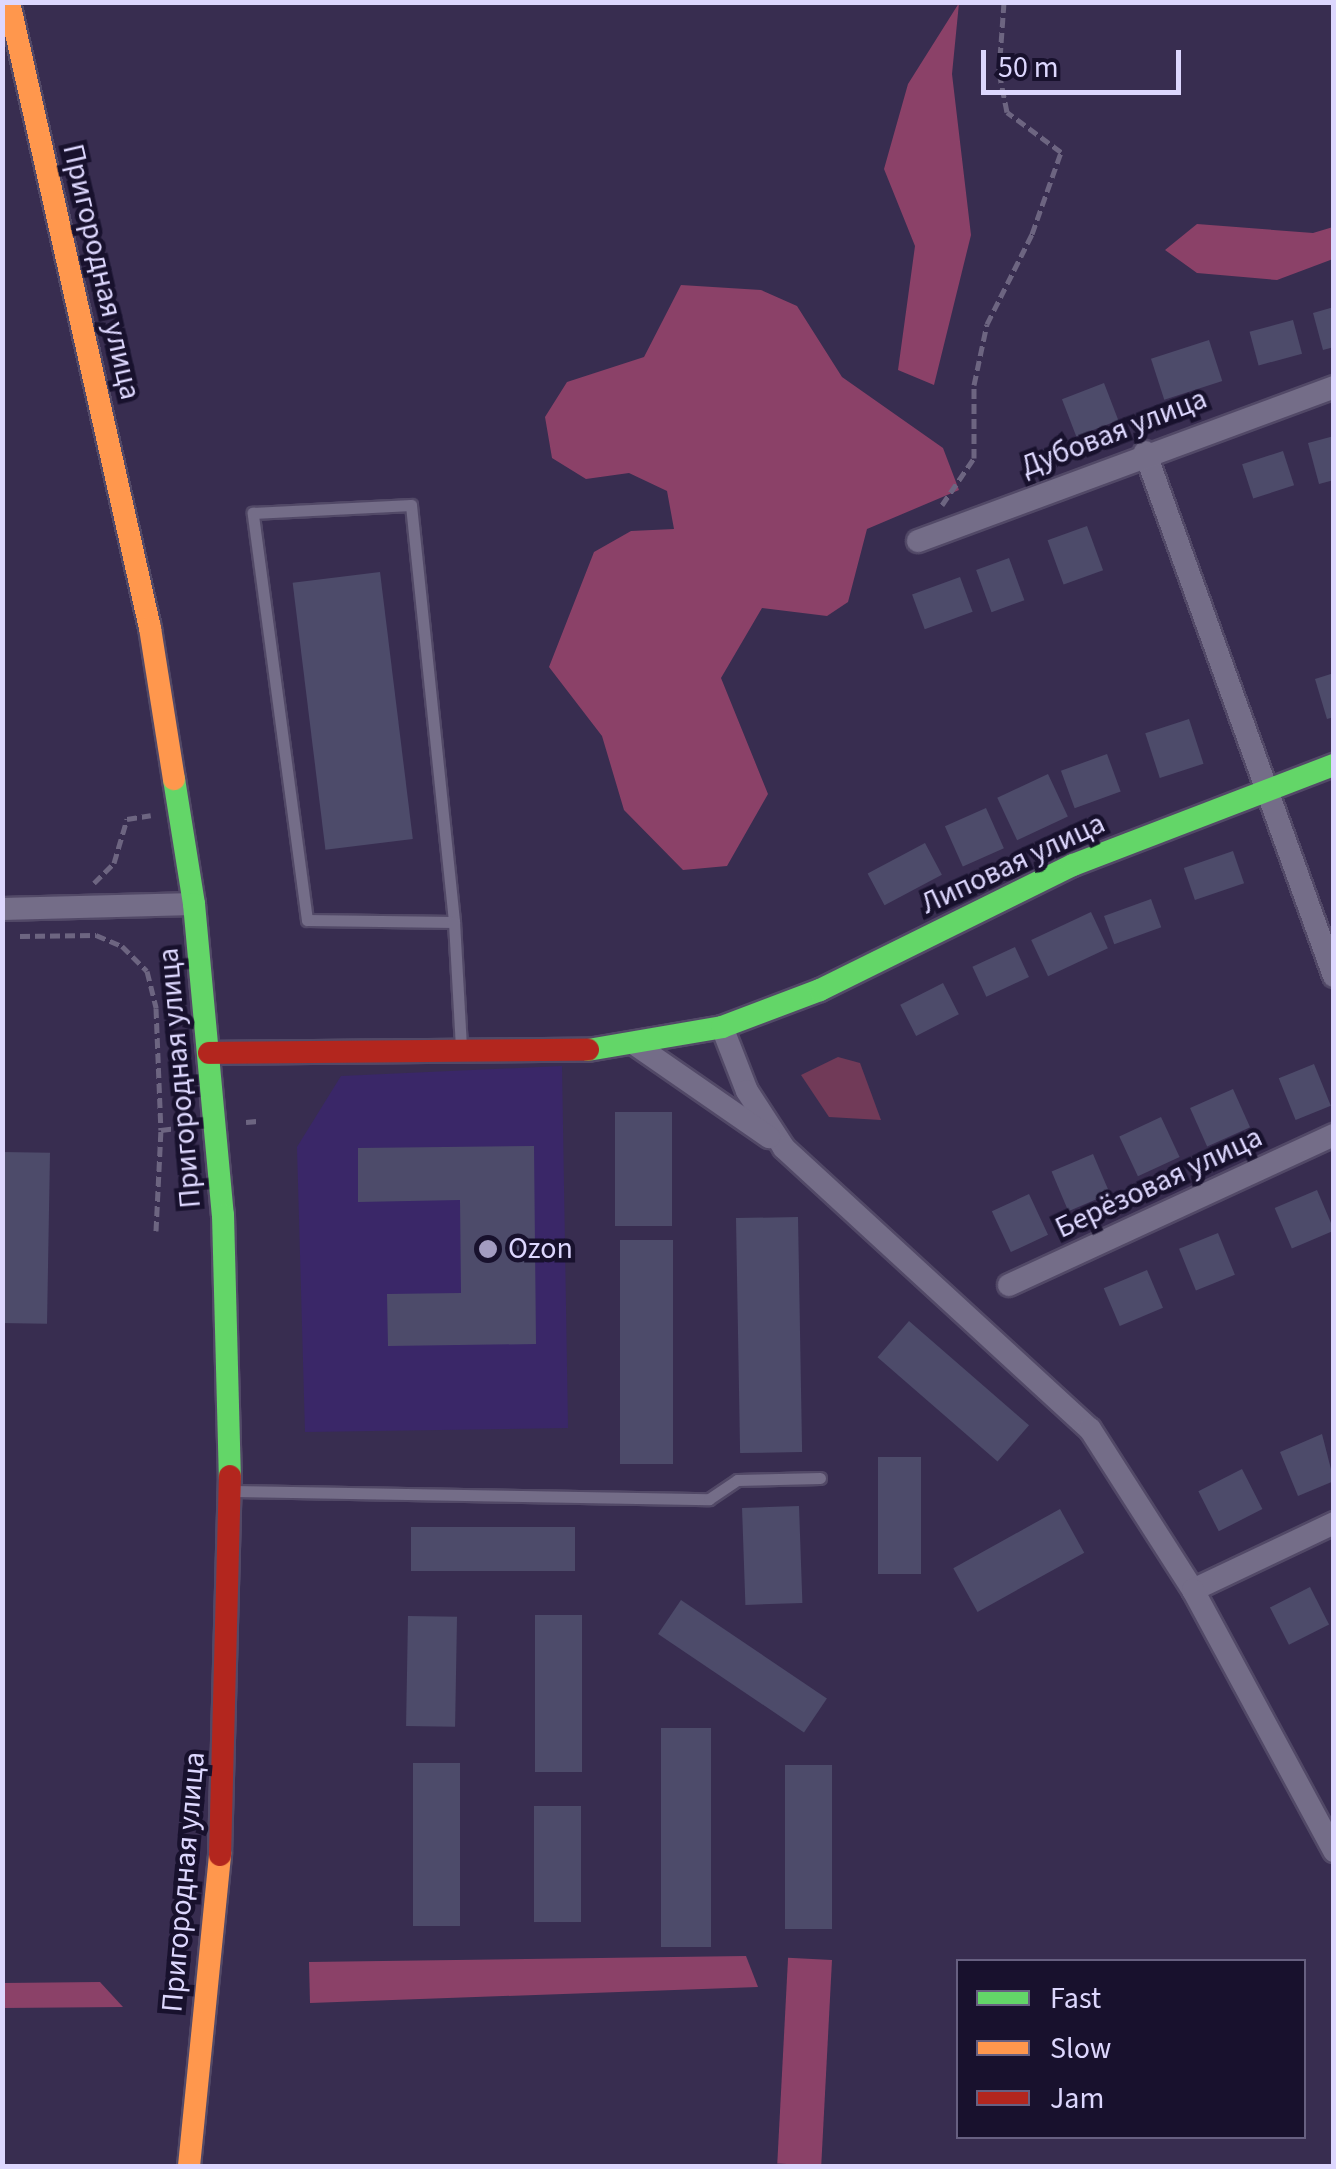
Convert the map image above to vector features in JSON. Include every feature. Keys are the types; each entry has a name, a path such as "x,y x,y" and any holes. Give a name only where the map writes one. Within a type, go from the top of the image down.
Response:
{"main road":[{"name":"Пригородная улица","path":"9,2 150,628 194,904 215,1125 230,1490 225,1800 189,2166"},
{"name":"Липовая улица","path":"209,1053 636,1045 722,1027 820,990 1072,866 1265,786 1334,766"}],"street":[{"name":"Дубовая улица","path":"918,541 1145,452 1334,386"},
{"path":"1145,452 1334,976"},
{"path":"2,909 194,904"},
{"path":"722,1027 747,1091 784,1148"},
{"path":"636,1045 784,1148 1090,1429 1193,1590 1334,1851"},
{"name":"Берёзовая улица","path":"1010,1286 1334,1134"},
{"path":"1193,1590 1334,1523"}],"lane":[{"path":"454,922 307,920 253,512 411,505 454,922 462,1050"},
{"path":"230,1490 708,1499 737,1480 820,1478"}],"path":[{"path":"918,541 974,458 974,385 986,324 1032,234 1060,152 1007,112 999,72 1004,2"},
{"path":"78,936 78,894 114,862 127,819 180,810"},
{"path":"2,936 78,936 122,946 147,971 156,1008 160,1130 156,1231"},
{"path":"160,1130 258,1120"}],"shaded area":[{"path":"959,3 952,74 971,235 934,385 898,370 915,246 884,169 908,84"},
{"path":"1197,224 1313,233 1333,227 1333,259 1277,280 1197,273 1165,250"},
{"path":"681,285 761,290 797,306 842,377 943,448 959,490 867,529 848,602 827,616 762,608 721,678 768,794 727,866 683,870 624,810 602,736 549,667 594,552 631,531 674,529 667,491 629,473 586,479 552,458 545,417 567,382 644,357"},
{"path":"838,1057 860,1063 881,1120 829,1117 801,1075"},
{"path":"562,1066 568,1428 305,1432 297,1147 341,1076"},
{"path":"746,1956 758,1987 310,2003 309,1962"},
{"path":"788,1958 832,1960 821,2166 777,2163"},
{"path":"100,1982 123,2007 3,2008 3,1983"}],"building":[{"path":"1334,307 1334,347 1323,350 1313,313"},
{"path":"1293,320 1302,354 1259,365 1250,332"},
{"path":"1209,340 1222,381 1164,400 1151,359"},
{"path":"1104,383 1118,420 1076,436 1062,399"},
{"path":"1334,436 1334,480 1319,484 1308,443"},
{"path":"1283,451 1294,485 1253,499 1242,464"},
{"path":"1087,526 1103,570 1064,585 1048,540"},
{"path":"1009,558 1024,600 992,612 976,570"},
{"path":"380,572 413,839 325,850 293,583"},
{"path":"960,577 973,612 925,629 912,594"},
{"path":"1334,673 1334,717 1327,719 1315,679"},
{"path":"1189,719 1204,764 1160,778 1145,733"},
{"path":"1107,754 1121,792 1075,808 1061,771"},
{"path":"1048,774 1068,817 1017,840 997,798"},
{"path":"986,808 1004,848 963,866 945,826"},
{"path":"925,843 942,875 885,905 868,874"},
{"path":"1233,851 1244,883 1195,900 1184,868"},
{"path":"1151,899 1161,927 1114,944 1104,916"},
{"path":"1091,912 1108,948 1048,976 1031,940"},
{"path":"1015,947 1029,977 986,997 972,967"},
{"path":"943,983 959,1014 916,1036 900,1005"},
{"path":"1314,1064 1331,1106 1296,1120 1279,1078"},
{"path":"1233,1089 1250,1127 1207,1146 1190,1108"},
{"path":"615,1112 672,1112 672,1226 615,1226"},
{"path":"1161,1117 1180,1157 1138,1176 1119,1136"},
{"path":"534,1146 536,1344 388,1346 387,1294 461,1293 460,1200 358,1202 358,1148"},
{"path":"2,1152 50,1153 47,1324 2,1323"},
{"path":"1093,1154 1110,1194 1068,1211 1052,1172"},
{"path":"1317,1190 1334,1231 1292,1248 1275,1208"},
{"path":"1029,1194 1048,1235 1011,1252 992,1211"},
{"path":"798,1217 802,1452 740,1453 736,1218"},
{"path":"1218,1233 1235,1275 1196,1290 1179,1249"},
{"path":"620,1240 673,1240 673,1464 620,1464"},
{"path":"1147,1270 1163,1308 1120,1326 1104,1288"},
{"path":"909,1321 1029,1425 998,1462 878,1357"},
{"path":"1322,1434 1334,1481 1298,1496 1280,1452"},
{"path":"878,1457 921,1457 921,1574 878,1574"},
{"path":"1242,1469 1262,1509 1219,1531 1198,1491"},
{"path":"799,1506 802,1603 745,1605 742,1508"},
{"path":"1060,1509 1084,1553 978,1612 953,1568"},
{"path":"411,1527 575,1527 575,1571 411,1571"},
{"path":"1310,1587 1329,1624 1289,1645 1270,1607"},
{"path":"681,1600 827,1698 804,1732 658,1634"},
{"path":"535,1615 582,1615 582,1772 535,1772"},
{"path":"408,1616 457,1617 455,1727 406,1726"},
{"path":"661,1728 711,1728 711,1947 661,1947"},
{"path":"413,1763 460,1763 460,1926 413,1926"},
{"path":"785,1765 832,1765 832,1929 785,1929"},
{"path":"534,1806 581,1806 581,1922 534,1922"}],"traffic: fast":[{"path":"588,1050 722,1027 820,990 1073,865 1334,765"},
{"path":"174,779 194,904 223,1215 230,1476"}],"traffic: slow":[{"path":"9,2 150,628 174,779"},
{"path":"189,2166 220,1855"}],"traffic: jam":[{"path":"209,1053 588,1050"},
{"path":"220,1855 230,1476"}],"place":[{"name":"Ozon","path":"488,1249"}]}
